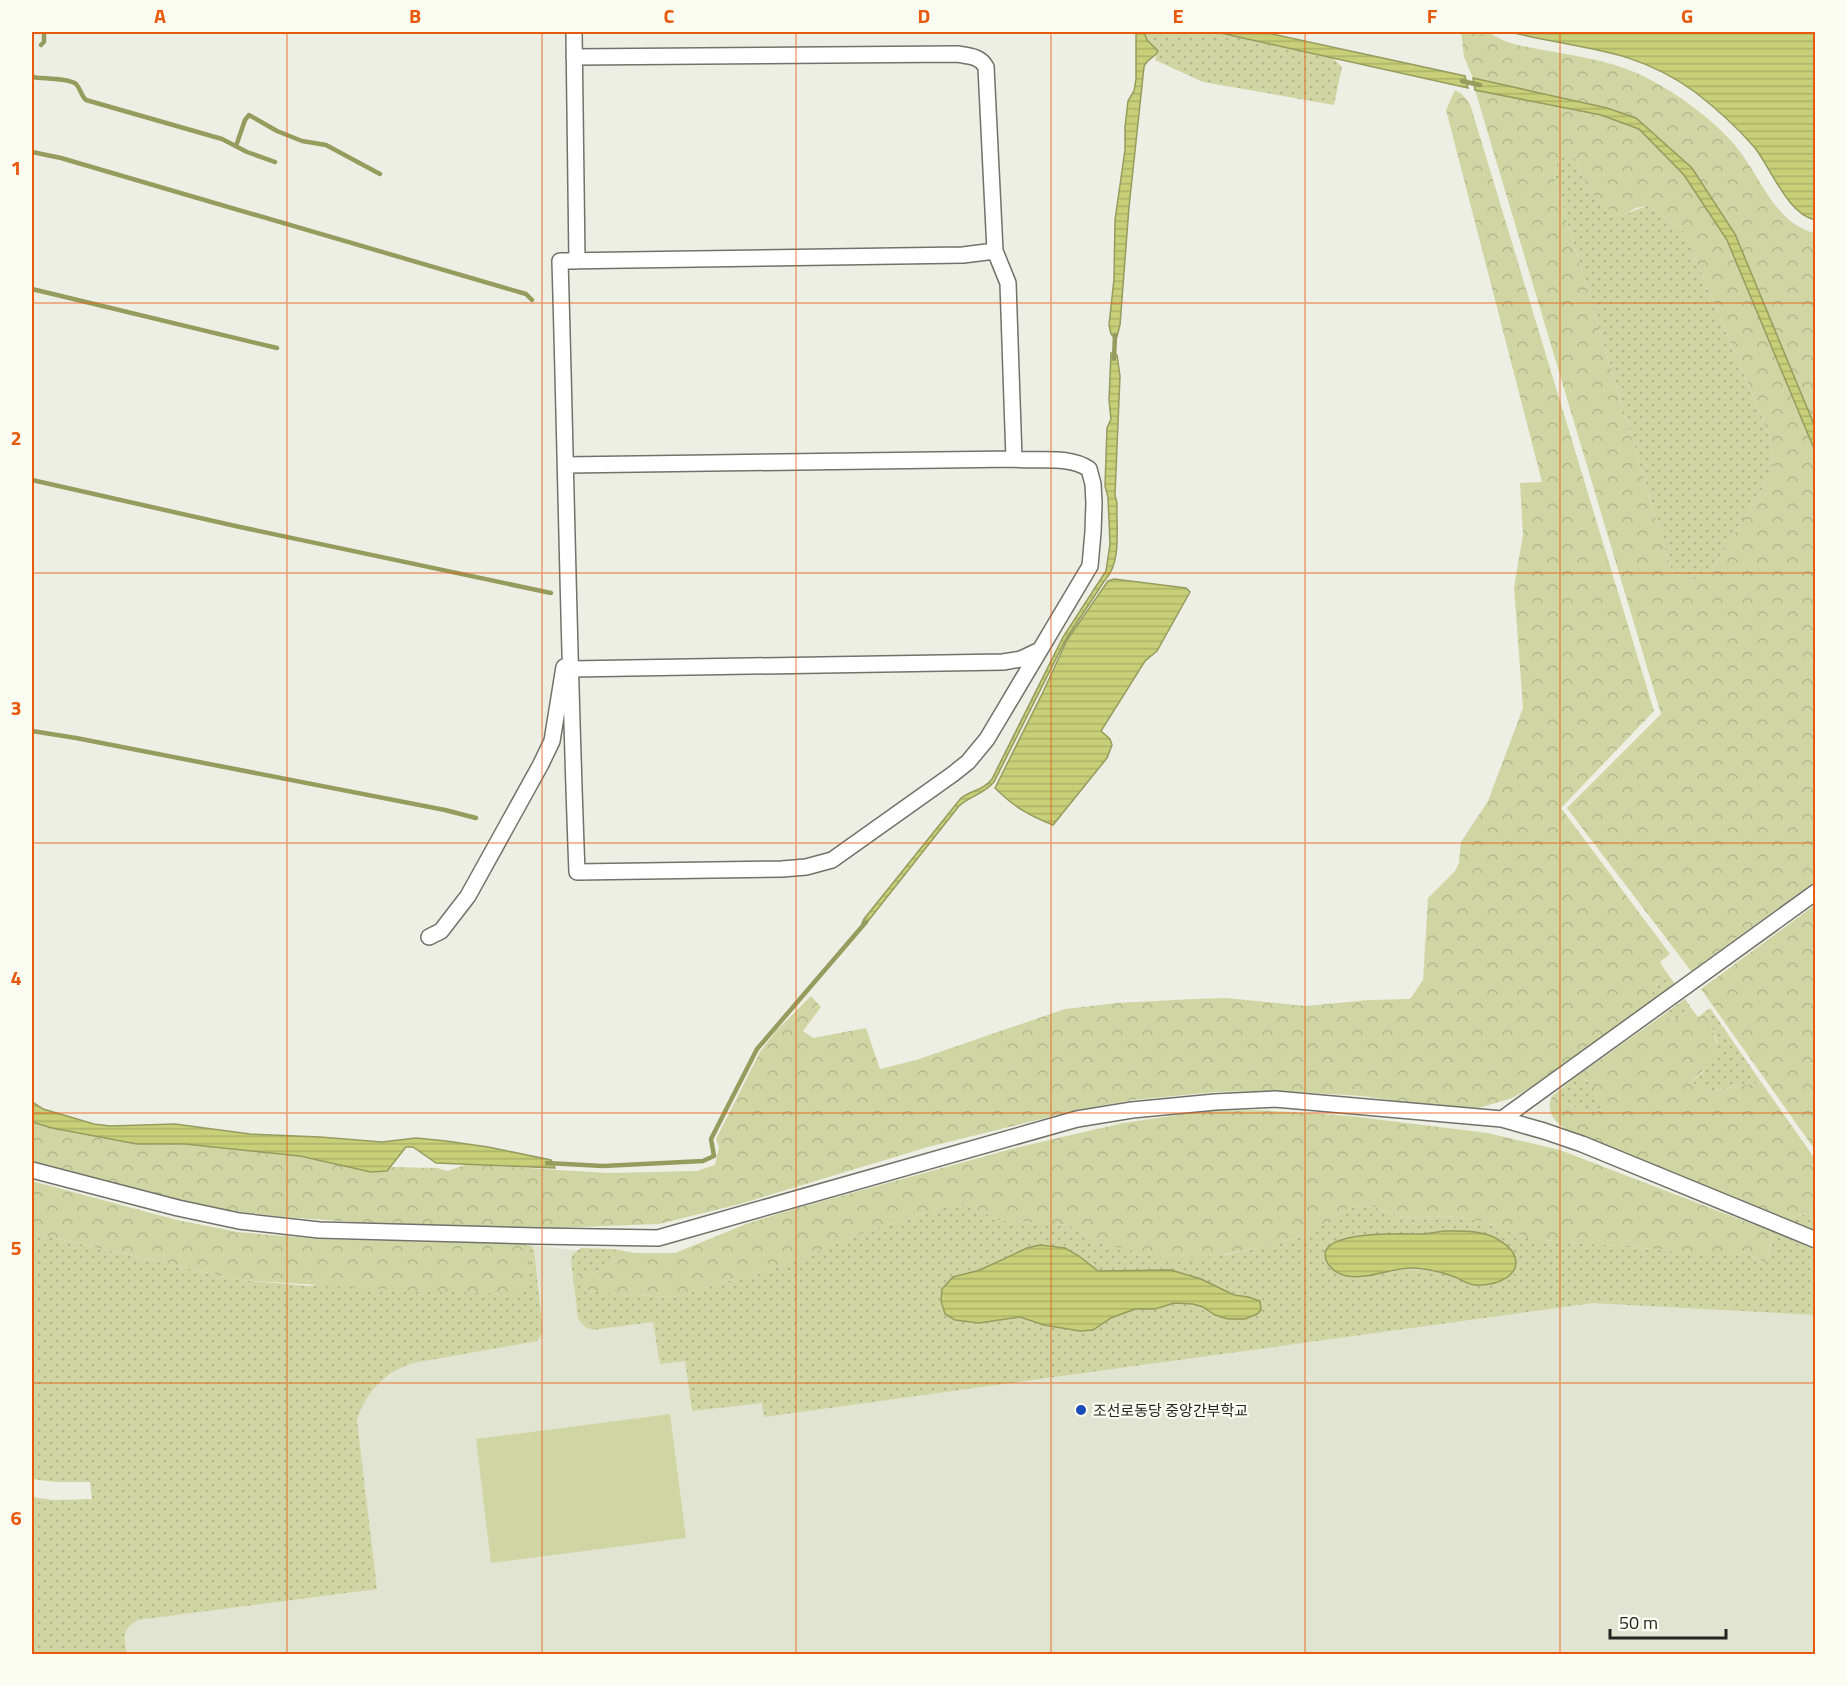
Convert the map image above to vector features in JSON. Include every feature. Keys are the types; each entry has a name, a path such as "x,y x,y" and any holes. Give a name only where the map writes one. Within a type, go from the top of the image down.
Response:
{"street":[{"path":"574,32 577,261"},
{"path":"574,57 957,54 982,60 986,67 995,251 1008,283 1014,459"},
{"path":"566,465 1014,459 1079,462 1089,469 1093,484 1090,566 987,739 968,762 832,860 806,867 782,869 577,872 560,261 951,256 995,251"},
{"path":"429,937 441,931 468,896 552,741 570,629"},
{"path":"570,669 1003,662 1021,659 1040,650"},
{"path":"1502,1119 1815,892"},
{"path":"32,1170 178,1208 239,1221 319,1230 658,1238 1077,1119 1132,1110 1275,1099 1502,1119 1582,1144 1815,1240"}],"shaded area":[{"path":"1136,32 1144,32 1147,40 1158,51 1144,67 1129,207 1120,325 1116,340 1111,334 1109,325 1114,279 1115,220 1125,150 1128,101 1134,91 1136,79"},
{"path":"1216,32 1263,32 1465,76 1468,88"},
{"path":"1510,32 1815,32 1815,220 1805,216 1788,200 1755,148 1734,126 1695,92 1672,77 1627,58"},
{"path":"1473,78 1607,108 1636,118 1692,168 1735,234 1815,427 1815,451 1727,240 1684,175 1639,129 1601,115 1475,90"},
{"path":"1111,353 1117,355 1120,376 1115,495 1117,544 1114,564 1066,639 994,782 959,806 865,925 862,923 864,919 961,798 992,779 1063,637 1106,571 1110,544 1108,497 1105,486 1107,428 1111,419 1109,400"},
{"path":"1114,579 1186,588 1190,592 1157,651 1145,661 1101,731 1110,739 1112,745 1107,758 1053,825 1022,810 995,788 1067,640 1108,581"},
{"path":"32,1102 43,1109 94,1124 110,1126 175,1124 250,1134 382,1142 416,1138 488,1147 551,1160 555,1168 436,1163 413,1147 406,1147 387,1171 371,1172 300,1156 185,1144 137,1144 32,1122"},
{"name":"조선로동당 중앙간부학교","path":"975,1179 1815,1266 1815,1654 109,1654 113,1581 344,1420 385,1362 533,1329 523,1244 672,1262"},
{"path":"1472,1231 1500,1241 1514,1255 1516,1261 1513,1272 1505,1279 1485,1285 1473,1285 1445,1274 1415,1268 1355,1277 1334,1270 1328,1264 1325,1253 1331,1245 1344,1239 1360,1236"},
{"path":"1040,1245 1065,1248 1098,1271 1171,1270 1201,1279 1234,1295 1260,1301 1261,1310 1245,1319 1228,1319 1193,1304 1174,1303 1155,1309 1135,1309 1111,1318 1093,1330 1080,1331 1044,1325 1020,1317 979,1323 955,1320 945,1314 941,1301 942,1289 953,1277 980,1270 1027,1248"}],"green space":[{"path":"1144,32 1216,32 1333,58 1342,67 1334,105 1203,82 1155,60 1157,51 1147,41"},
{"path":"1461,32 1489,32 1502,40 1518,45 1612,64 1636,72 1659,84 1715,125 1743,156 1778,209 1801,228 1815,233 1815,427 1735,234 1692,168 1636,118 1607,108 1473,78 1464,57"},
{"path":"1455,90 1462,94 1470,104 1654,711 1561,808 1670,954 1660,962 1665,970 1654,988 1649,1003 1537,1084 1512,1098 1479,1108 1457,1109 1362,1096 1280,1091 1215,1092 1133,1100 1077,1110 928,1147 740,1204 659,1224 554,1228 382,1224 284,1217 225,1210 179,1200 32,1161 32,1122 137,1144 185,1144 300,1156 372,1172 387,1171 391,1167 437,1168 448,1171 467,1164 607,1173 697,1171 715,1165 719,1147 716,1139 760,1052 776,1031 811,996 821,1007 803,1031 813,1038 866,1028 880,1069 916,1060 1065,1009 1117,1003 1227,998 1306,1006 1368,1000 1410,999 1423,980 1428,898 1455,871 1459,863 1461,842 1488,801 1523,708 1514,587 1523,535 1520,483 1542,482 1446,110"},
{"path":"1475,90 1601,115 1639,129 1684,175 1727,240 1815,451 1815,882 1691,971 1567,808 1661,714","holes":["1559,152 1575,158 1590,193 1618,218 1636,208 1648,205 1684,232 1769,434 1774,470 1709,575 1688,581 1671,569 1554,178"]},
{"path":"1559,151 1575,158 1590,193 1618,217 1648,205 1684,232 1769,434 1774,470 1709,575 1688,581 1671,569 1554,178"},
{"path":"1815,905 1815,1150 1701,989"},
{"path":"1665,970 1675,984 1649,1003 1654,988"},
{"path":"1685,999 1691,1008 1680,1017 1671,1020 1663,1015"},
{"path":"1691,1008 1698,1017 1706,1011 1714,1035 1716,1051 1710,1064 1691,1082 1708,1092 1761,1082 1815,1159 1815,1210 1813,1213 1783,1219 1582,1139 1563,1127 1553,1117 1550,1111 1552,1096 1593,1114 1603,1108 1590,1082 1577,1076 1663,1015 1671,1020 1680,1017"},
{"path":"1710,1008 1761,1082 1708,1092 1691,1082 1703,1072 1717,1042 1706,1011"},
{"path":"1577,1076 1590,1082 1604,1107 1593,1114 1552,1096"},
{"path":"1258,1110 1350,1116 1488,1133 1560,1150 1773,1232 1767,1263 1742,1252 1691,1252 1530,1239 1488,1223 1460,1217 1397,1216 1369,1205 1347,1209 1303,1236 1263,1247 1180,1262 1100,1243 1068,1225 998,1220 961,1202 876,1228 783,1265 674,1297 587,1290 578,1284 576,1279 580,1272 588,1276 617,1259 614,1249 635,1253 675,1253 746,1224 790,1210 1015,1148 1123,1123 1205,1111"},
{"path":"32,1181 177,1220 238,1232 318,1239 523,1244 529,1254 529,1288 519,1294 395,1290 240,1280 32,1233"},
{"path":"961,1202 998,1220 1068,1225 1100,1243 1224,1255 1303,1236 1347,1209 1369,1205 1397,1216 1460,1217 1488,1223 1530,1239 1691,1252 1742,1252 1767,1263 1773,1232 1815,1249 1816,1315 1593,1303 764,1417 762,1403 692,1411 685,1361 660,1364 653,1322 593,1330 585,1327 578,1318 571,1260 573,1254 581,1248 614,1249 617,1253 617,1259 588,1276 580,1272 587,1290 674,1297 783,1265 876,1228","holes":["1445,1231 1473,1232 1466,1283 1441,1273 1417,1270 1366,1275 1345,1238","996,1262 1102,1271 1171,1270 1234,1295 1248,1297 1215,1315 1193,1304 1174,1303 1155,1309 1135,1309 1111,1318 1093,1330 1080,1331 1044,1325 1020,1317 979,1323 953,1277 980,1270"]},
{"path":"1815,1210 1815,1232 1783,1219 1813,1213"},
{"path":"32,1233 240,1280 310,1286 529,1254 523,1244 531,1246 534,1250 543,1332 537,1341 413,1363 385,1378 365,1401 357,1421 377,1589 137,1620 126,1631 127,1654 32,1654 32,1497 53,1500 92,1499 90,1482 55,1482 32,1479"},
{"path":"670,1414 686,1538 491,1563 476,1439"}],"waterway":[{"path":"41,45 44,42 44,32"},
{"path":"32,77 73,82 86,100 222,139 247,152 275,162"},
{"path":"1462,81 1480,85"},
{"path":"236,146 249,115 277,131 302,141 326,145 380,174"},
{"path":"32,152 61,158 526,294 532,300"},
{"path":"32,289 277,348"},
{"path":"1114,359 1115,335"},
{"path":"32,480 551,593"},
{"path":"32,731 445,810 476,818"},
{"path":"547,1163 603,1166 703,1161 714,1156 711,1139 757,1049 866,922"}],"place":[{"name":"조선로동당 중앙간부학교","path":"1081,1410"}]}
